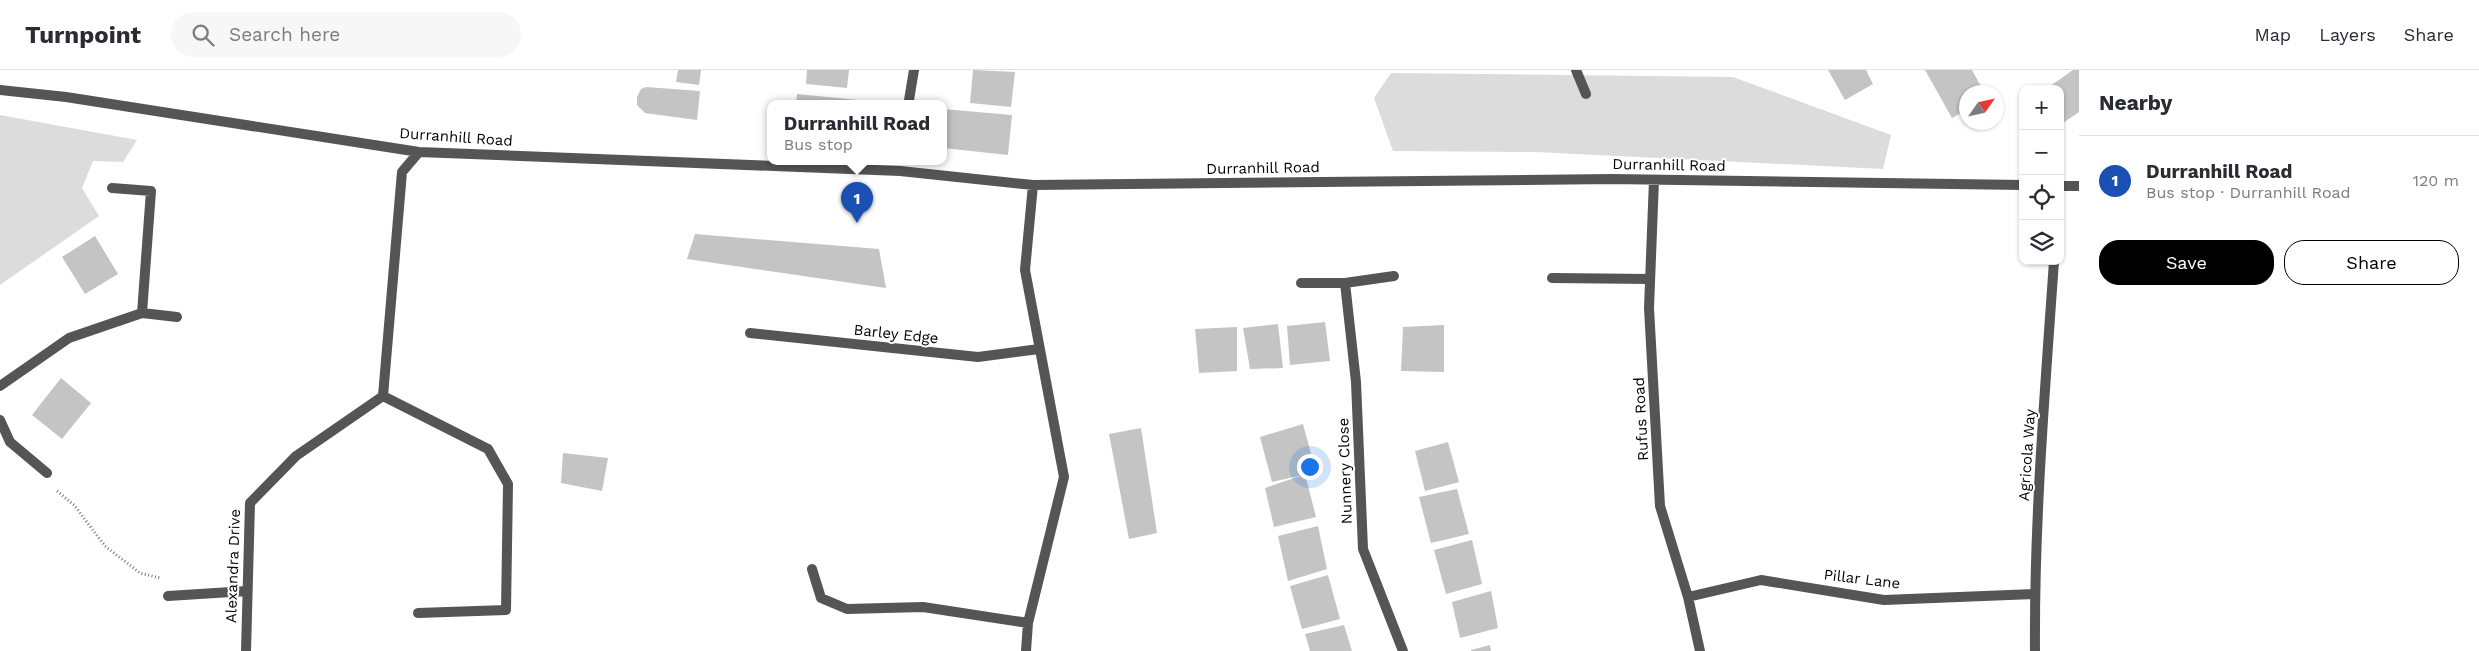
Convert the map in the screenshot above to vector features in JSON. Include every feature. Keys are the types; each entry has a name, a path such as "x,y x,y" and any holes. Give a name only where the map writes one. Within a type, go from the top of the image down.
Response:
{"street":[{"path":"909,100 914,70"},
{"path":"1576,70 1586,94"},
{"name":"Durranhill Road","path":"0,90 66,97 419,152 767,162"},
{"path":"418,613 506,610 508,484 488,449 382,396 402,172 419,152"},
{"name":"Durranhill Road","path":"867,165 901,166 1033,185 1654,180 2019,185"},
{"name":"Rufus Road","path":"1654,180 1649,308 1660,506 1688,597 1700,651"},
{"path":"1026,651 1028,624 1064,477 1026,270 1033,185"},
{"path":"2064,186 2079,186"},
{"path":"112,188 151,191 142,312"},
{"name":"Agricola Way","path":"2035,651 2034,594 2042,435 2048,373 2054,265"},
{"path":"1301,284 1345,283 1394,276"},
{"path":"1552,278 1650,279"},
{"name":"Nunnery Close","path":"1345,283 1356,382 1363,549 1403,651"},
{"path":"0,386 69,338 142,312 177,317"},
{"name":"Barley Edge","path":"750,334 978,357 1039,349"},
{"name":"Alexandra Drive","path":"246,651 250,503 296,456 382,396"},
{"path":"0,420 10,442 47,473"},
{"path":"812,569 821,598 847,609 923,607 1028,624"},
{"name":"Pillar Lane","path":"1688,597 1761,580 1884,600 2034,594"},
{"path":"168,596 247,591"}],"path":[{"path":"47,473 57,492 74,505 105,546 140,573 172,580 187,595"}],"shaded area":[{"path":"1391,73 1733,77 1891,135 1883,169 1535,152 1393,151 1374,98"},
{"path":"0,115 137,140 123,162 93,161 82,188 99,216 0,285"}],"building":[{"path":"678,70 701,70 699,85 676,82"},
{"path":"807,70 849,70 847,88 806,84"},
{"path":"973,70 1015,72 1011,107 970,103"},
{"path":"1828,70 1866,70 1873,84 1845,100"},
{"path":"1925,70 1972,70 1980,85 1959,85 1959,114 1952,118"},
{"path":"2073,70 2079,70 2079,112 2064,122 2064,85 2052,85"},
{"path":"646,87 700,91 697,120 645,113 637,105 637,97 641,89"},
{"path":"797,94 858,100 796,100"},
{"path":"947,109 1012,115 1008,155 947,148"},
{"path":"695,234 879,249 886,288 687,259"},
{"path":"95,236 118,274 85,294 62,257"},
{"path":"1325,322 1330,361 1290,365 1287,326"},
{"path":"1278,324 1283,368 1250,369 1243,328"},
{"path":"1444,325 1444,372 1401,371 1403,327"},
{"path":"1237,327 1237,371 1199,373 1195,329"},
{"path":"61,378 91,403 62,439 32,415"},
{"path":"1303,424 1316,472 1305,474 1316,517 1274,527 1265,488 1303,475 1272,482 1260,437"},
{"path":"1141,428 1157,533 1129,539 1109,434"},
{"path":"1448,442 1459,482 1425,491 1415,451"},
{"path":"563,453 608,458 602,491 561,483"},
{"path":"1457,489 1469,534 1431,543 1419,497"},
{"path":"1318,526 1327,569 1288,581 1278,536"},
{"path":"1472,540 1482,584 1446,594 1434,550"},
{"path":"1328,575 1340,619 1302,629 1290,586"},
{"path":"1491,591 1498,628 1460,638 1452,602"},
{"path":"1344,625 1352,651 1310,651 1305,634"},
{"path":"1490,645 1491,651 1471,651 1471,650"}],"place":[{"name":"Durranhill Road","path":"857,223"}]}
